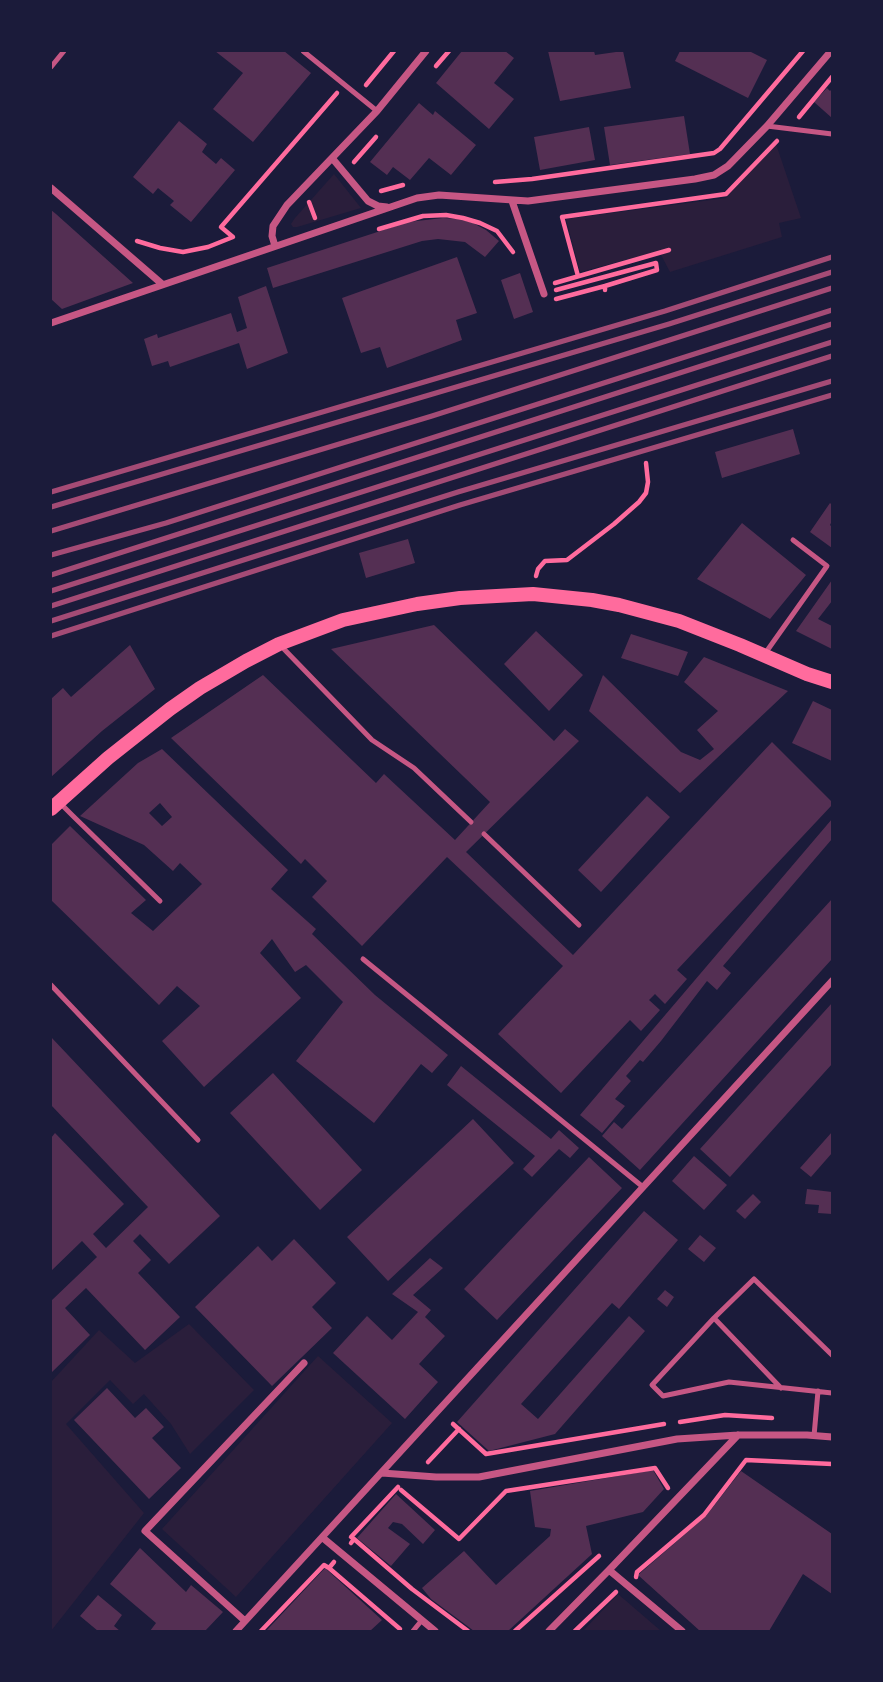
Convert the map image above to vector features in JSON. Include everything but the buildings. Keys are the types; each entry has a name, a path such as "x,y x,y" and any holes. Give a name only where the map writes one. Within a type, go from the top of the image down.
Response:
{"main road":[{"path":"55,805 108,758 170,709 246,661 279,644 343,620 417,604 460,598 533,594 592,600 679,621 832,682"},
{"path":"807,674 832,690"}],"street":[{"path":"275,246 272,230 277,219 299,192 377,111 426,51"},
{"path":"51,323 417,198 439,195 512,201 542,200 714,175 728,166 767,126 831,51"},
{"path":"332,158 368,201 387,207"},
{"path":"51,188 162,284"},
{"path":"512,201 544,294"},
{"path":"236,1631 832,981"},
{"path":"246,1621 145,1531 304,1363"},
{"path":"382,1473 479,1477 677,1439 738,1435 832,1437"},
{"path":"549,1631 738,1435"},
{"path":"323,1538 435,1631"},
{"path":"609,1570 682,1631"}],"lane":[{"path":"51,66 64,51"},
{"path":"303,51 377,111"},
{"path":"767,126 832,134"},
{"path":"764,655 827,566 793,540"},
{"path":"279,644 372,740 414,768 471,822"},
{"path":"55,805 73,816 160,901"},
{"path":"484,834 579,925"},
{"path":"363,959 643,1187"},
{"path":"51,985 198,1139"},
{"path":"832,1355 754,1279 652,1385 663,1396 729,1382 832,1393"},
{"path":"714,1318 781,1388"},
{"path":"814,1436 818,1391"},
{"path":"413,1631 422,1620"}],"path":[{"path":"130,237 138,243 183,252 208,247 233,237 221,227 345,85 347,83 363,89 394,51"},
{"path":"431,72 449,51"},
{"path":"487,181 532,179 715,153 803,51"},
{"path":"352,165 379,134"},
{"path":"378,191 410,184"},
{"path":"578,276 562,217 726,194"},
{"path":"309,202 317,221"},
{"path":"370,232 423,216 446,215 480,223 497,231 516,257"},
{"path":"544,294 578,276 669,250"},
{"path":"656,262 657,270 605,288 544,294 656,262"},
{"path":"533,594 538,569 545,561 567,560 639,502 646,493 648,482 646,463"},
{"path":"637,1572 704,1515 746,1460 832,1464"},
{"path":"468,1631 351,1538 398,1487 459,1539 506,1490 655,1468 670,1492"},
{"path":"515,1631 608,1548"},
{"path":"261,1631 324,1566 402,1631"},
{"path":"575,1631 618,1591"}],"shaded area":[{"path":"776,144 801,218 779,223 782,237 670,272 659,251 580,272 566,219 726,198"},
{"path":"334,174 361,208 293,227 291,224 295,218"},
{"path":"189,1324 254,1390 190,1454 171,1424 144,1394 133,1404 110,1380 66,1424 144,1513 51,1631 51,1382 99,1330 135,1363"},
{"path":"318,1356 392,1423 236,1597 162,1529"},
{"path":"618,1594 661,1631 583,1631"}],"railway":[{"path":"51,492 665,311 832,257"},
{"path":"51,507 669,324 832,272"},
{"path":"51,531 432,416 832,288"},
{"path":"51,555 166,523 832,310"},
{"path":"51,575 832,324"},
{"path":"51,591 832,342"},
{"path":"51,606 832,356"},
{"path":"51,621 458,492 832,381"},
{"path":"51,636 460,505 832,395"}]}
